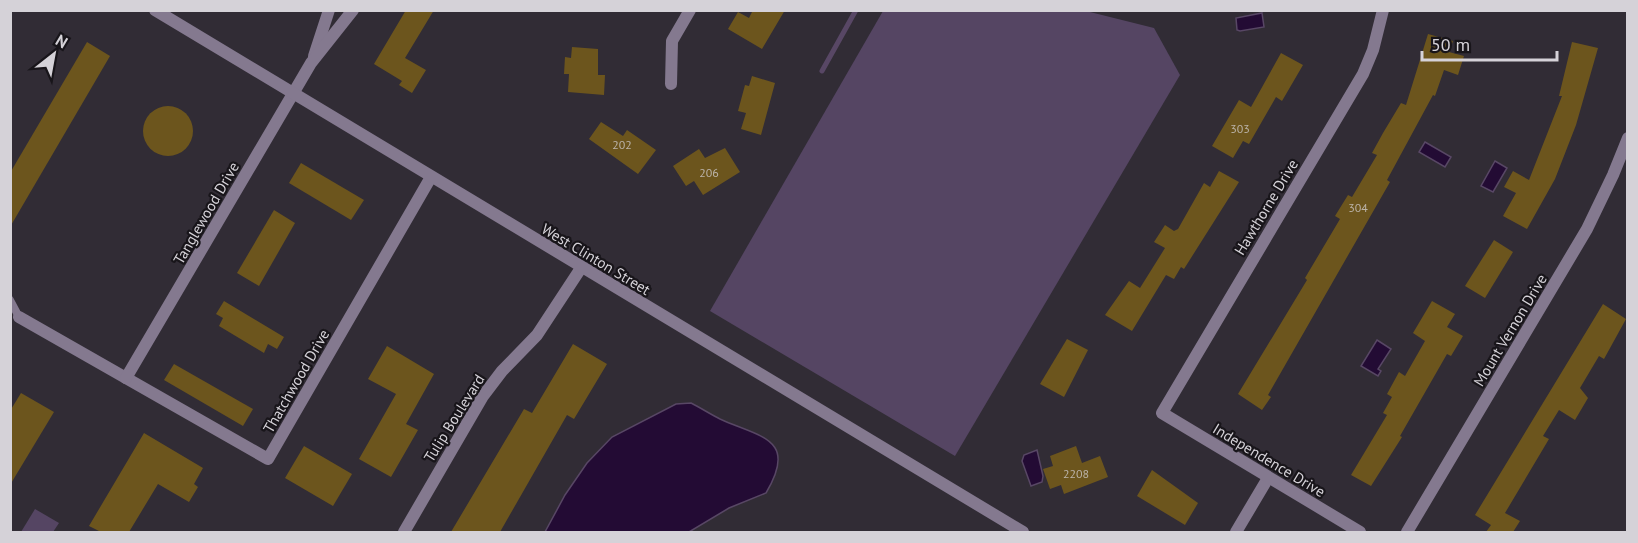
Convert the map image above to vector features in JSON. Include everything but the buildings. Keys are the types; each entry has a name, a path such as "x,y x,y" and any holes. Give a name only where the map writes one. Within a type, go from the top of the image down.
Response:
{"street":[{"name":"West Clinton Street","path":"155,10 1023,532"},
{"name":"Tanglewood Drive","path":"311,63 328,10"},
{"name":"Tanglewood Drive","path":"126,378 311,63 353,10"},
{"path":"670,84 672,41 690,10"},
{"name":"Hawthorne Drive","path":"1162,413 1363,74 1373,50 1383,10"},
{"name":"Mount Vernon Drive","path":"1407,532 1587,229 1628,138"},
{"name":"Thatchwood Drive","path":"126,378 268,459 431,177"},
{"name":"Tulip Boulevard","path":"404,532 483,396 502,371 537,335 581,268"},
{"path":"19,317 126,378"},
{"name":"Independence Drive","path":"1162,413 1360,532"},
{"path":"1236,532 1268,478"}],"lane":[{"path":"10,300 19,317"}],"shaded area":[{"path":"883,11 1086,11 1154,28 1180,75 955,456 710,311"},
{"path":"1262,13 1264,27 1237,30 1236,18"},
{"path":"1425,142 1451,157 1445,167 1419,152"},
{"path":"1495,161 1507,168 1493,192 1481,186"},
{"path":"1377,340 1391,349 1378,369 1381,371 1378,376 1361,366"},
{"path":"691,403 770,442 776,450 778,461 775,475 766,493 729,508 689,532 545,532 565,495 587,463 612,437 676,404"},
{"path":"1037,450 1043,476 1042,482 1031,486 1022,461 1024,455"},
{"path":"35,509 59,523 53,532 21,532"}],"waterway":[{"path":"822,71 856,10"}]}
